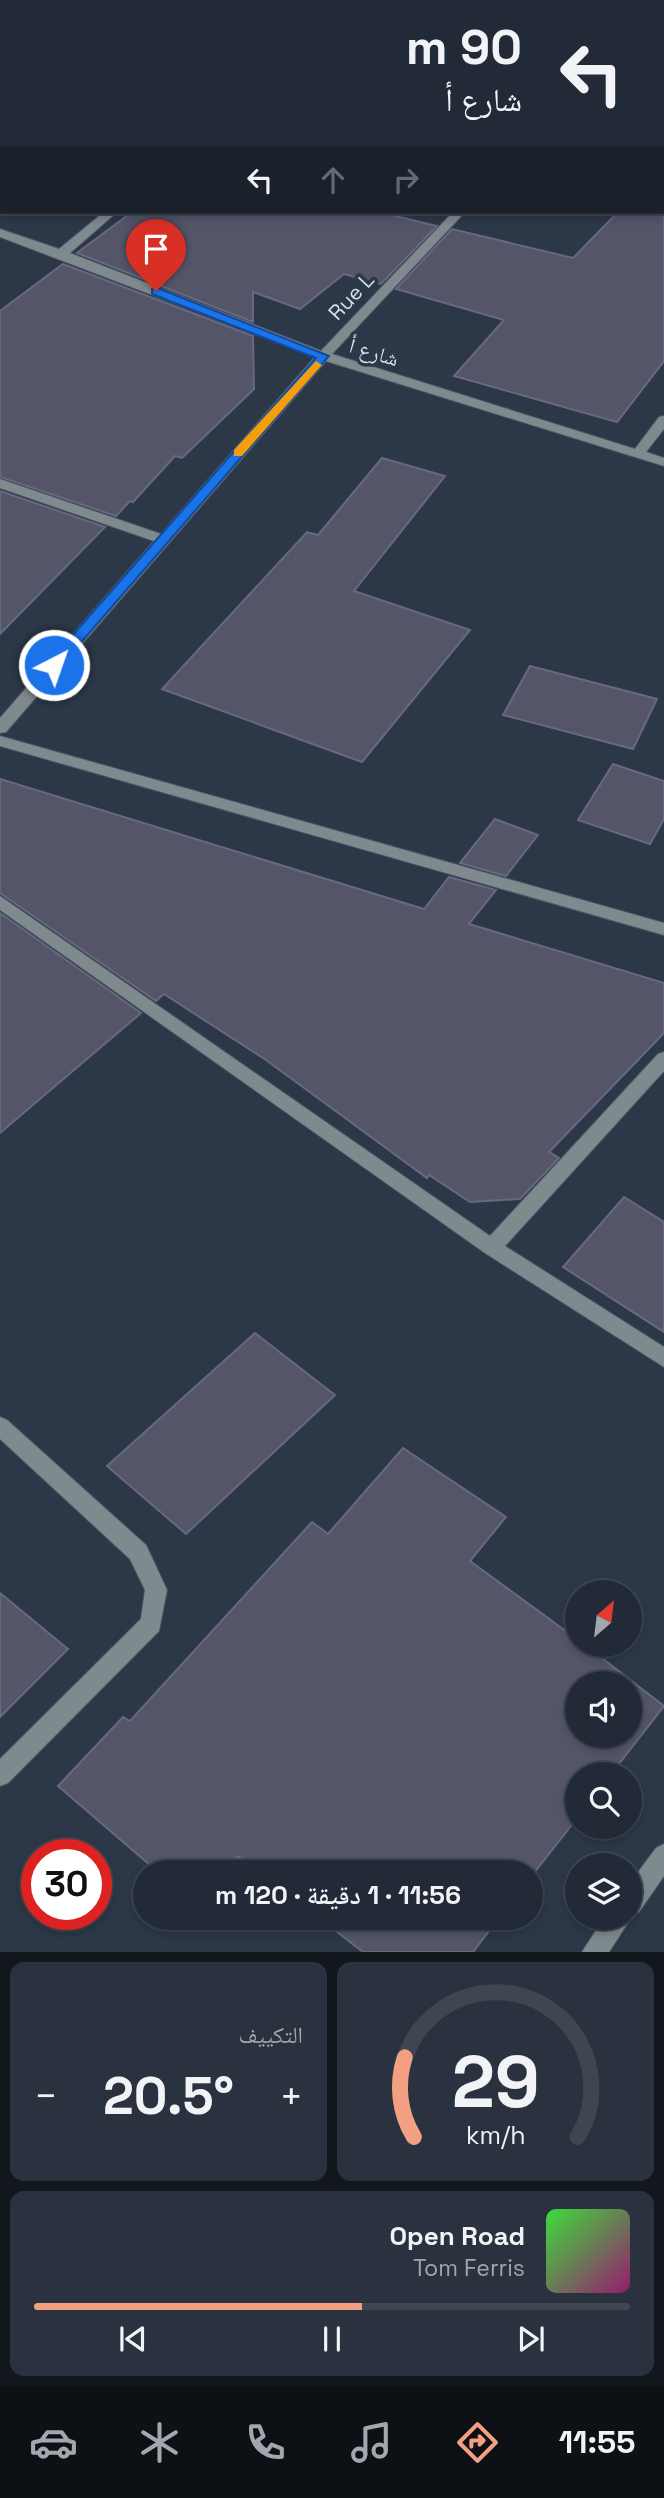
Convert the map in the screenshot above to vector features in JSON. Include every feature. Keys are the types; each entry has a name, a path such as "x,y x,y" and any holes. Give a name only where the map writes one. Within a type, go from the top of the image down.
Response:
{"street":[{"path":"61,254 109,214"},
{"name":"Rue L","path":"0,728 323,356 457,214"},
{"name":"شارع أ","path":"0,233 323,356 664,462"},
{"path":"638,454 664,420"},
{"path":"0,483 162,539"},
{"path":"0,741 664,929"},
{"path":"0,902 492,1247 664,1358"},
{"path":"492,1247 664,1059"},
{"path":"0,1426 138,1552 156,1590 151,1624 0,1775"},
{"path":"642,1886 664,1856"},
{"path":"594,1952 610,1930"}],"building":[{"path":"129,214 387,214 437,226 381,284 344,274 300,309 253,292 253,322 77,253"},
{"path":"616,214 664,214 664,361 617,422 454,376 504,320 396,289 452,229 573,258"},
{"path":"63,264 253,336 254,389 182,458 175,456 133,502 130,501 116,516 0,477 0,311"},
{"path":"382,458 445,476 354,591 470,630 362,762 162,689 307,532 318,535"},
{"path":"0,491 105,527 0,634"},
{"path":"530,666 657,699 633,749 503,715"},
{"path":"613,764 664,781 664,819 650,844 578,820"},
{"path":"0,779 424,909 449,877 496,890 469,924 664,983 664,1033 549,1152 559,1158 520,1199 470,1202 429,1175 427,1178 266,1060 164,994 156,1001 0,893"},
{"path":"495,819 538,835 506,876 460,863"},
{"path":"0,913 141,1013 0,1133"},
{"path":"624,1197 664,1222 664,1332 563,1267"},
{"path":"255,1333 335,1395 186,1534 107,1466"},
{"path":"403,1448 506,1517 470,1561 565,1630 565,1657 601,1657 619,1671 565,1671 565,1748 631,1748 620,1762 565,1762 565,1834 543,1861 244,1860 238,1856 234,1860 144,1860 58,1786 123,1717 130,1721 312,1522 328,1534"},
{"path":"0,1593 68,1649 0,1717"},
{"path":"642,1689 664,1706 642,1734"},
{"path":"335,1930 490,1930 473,1952 363,1952"}],"slow traffic":[{"path":"238,453 316,365"}],"route":[{"path":"54,665 323,356 156,291"}]}
